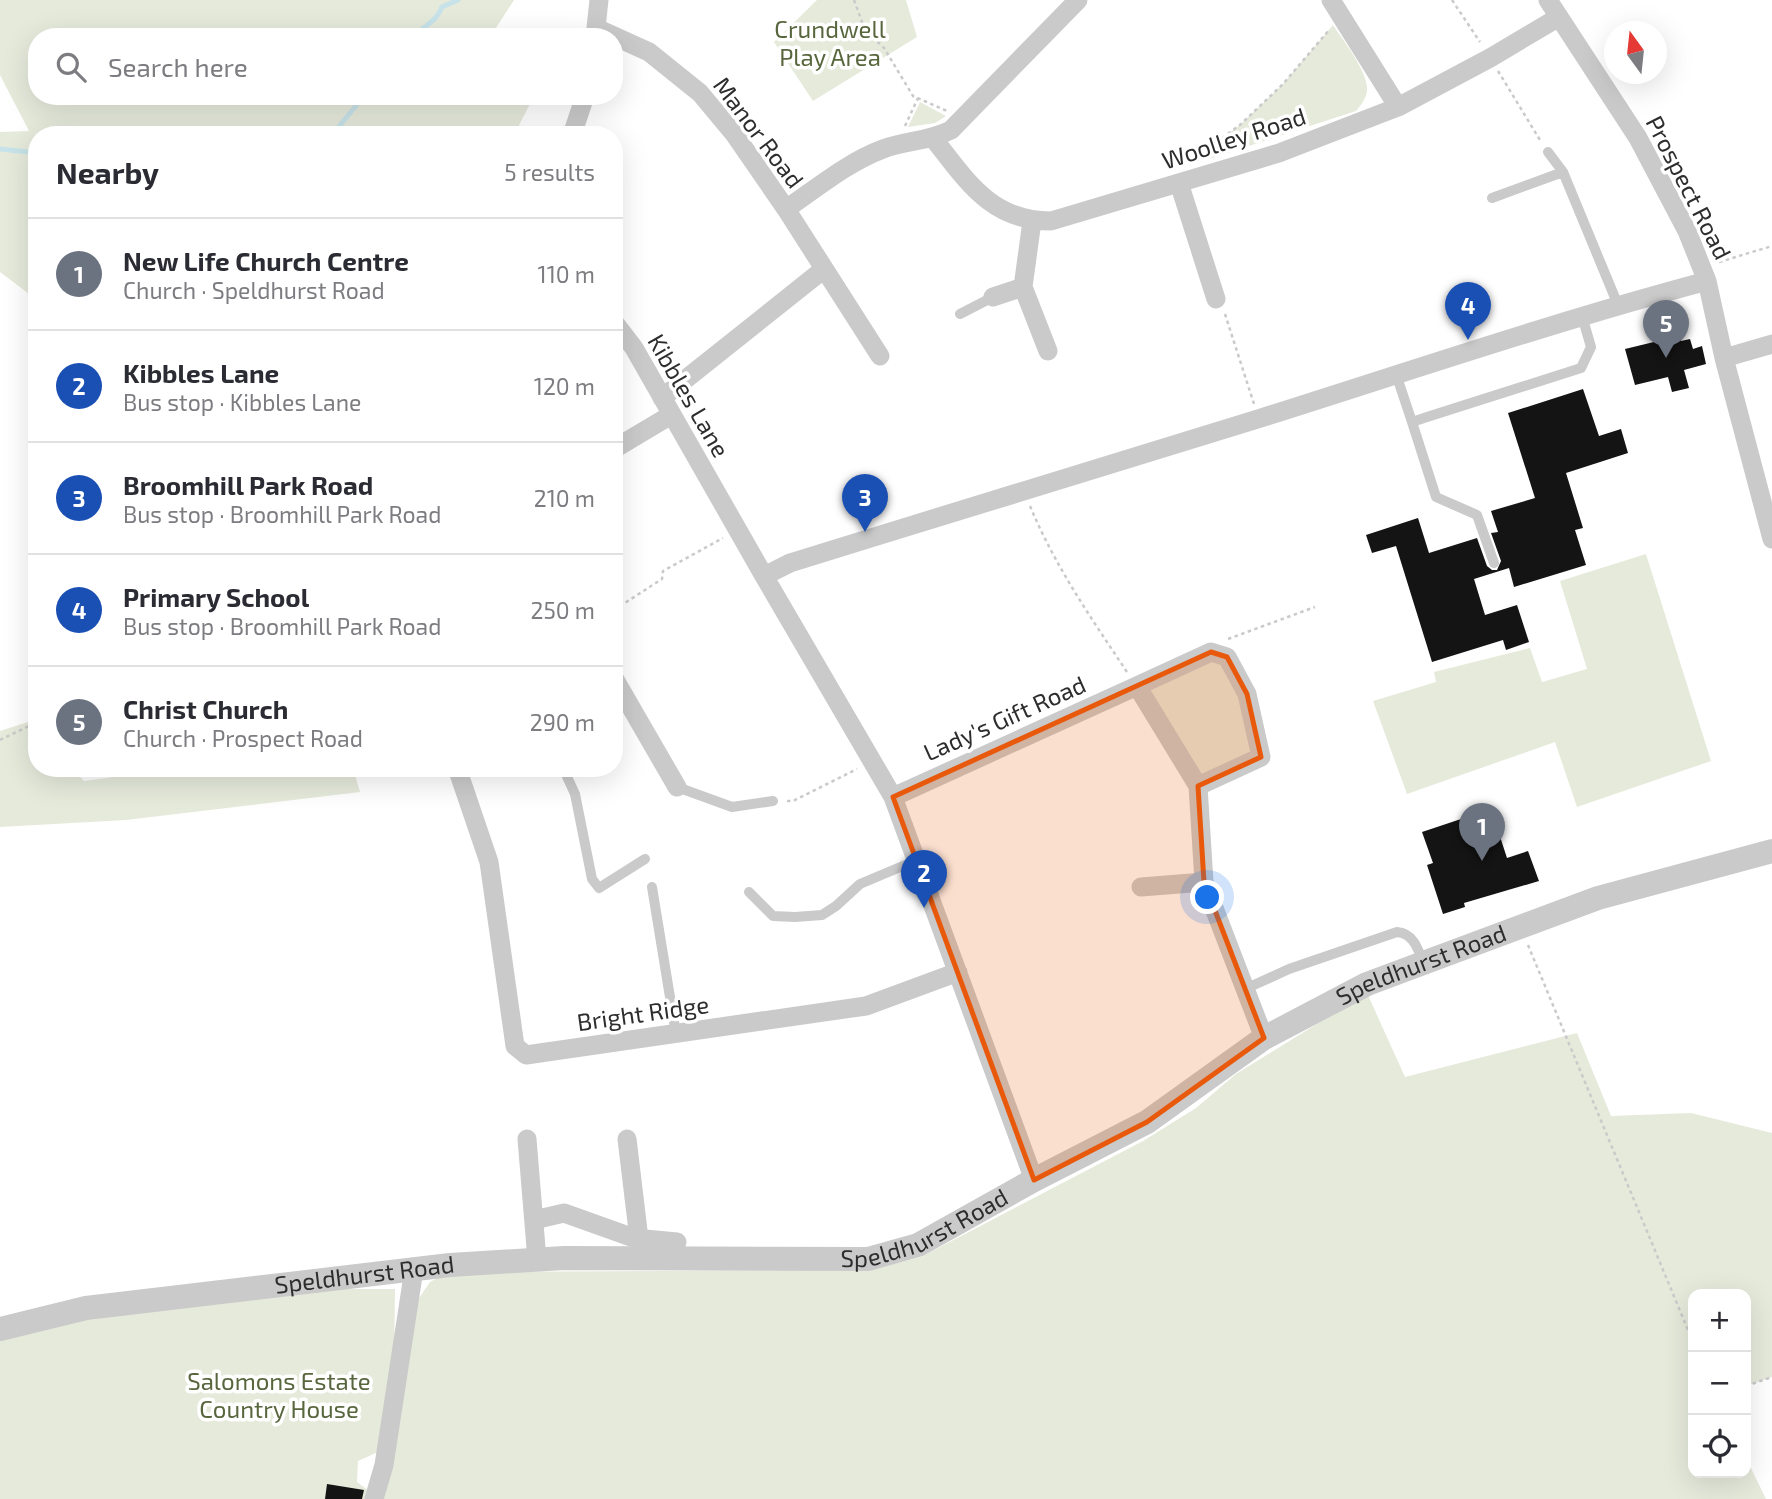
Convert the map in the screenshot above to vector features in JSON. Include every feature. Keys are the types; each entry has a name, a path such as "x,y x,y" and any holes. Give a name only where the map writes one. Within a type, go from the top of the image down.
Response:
{"street":[{"path":"596,28 599,0"},
{"path":"786,209 862,157 895,145 933,138 962,121 1078,0"},
{"name":"Prospect Road","path":"1548,0 1638,138 1687,231 1705,274 1724,358 1772,539"},
{"path":"1336,8 1398,107"},
{"name":"Woolley Road","path":"933,138 969,184 996,208 1032,221 1051,221 1279,153 1398,107 1490,58 1559,17"},
{"name":"Manor Road","path":"623,42 649,52 699,93 735,135 880,356"},
{"path":"575,126 582,105"},
{"path":"1179,183 1216,299"},
{"path":"1032,221 1023,287 1048,351"},
{"path":"623,442 667,407 824,269"},
{"path":"764,576 790,563 1259,418 1705,274"},
{"path":"993,297 1023,287"},
{"name":"Kibbles Lane","path":"623,334 634,348 893,797 1034,1180"},
{"path":"1724,358 1772,344"},
{"path":"1198,786 1261,757 1247,694 1227,657 1211,652"},
{"name":"Lady's Gift Road","path":"893,797 1211,652"},
{"path":"1137,686 1198,786 1204,881 1264,1038"},
{"path":"623,694 677,787"},
{"name":"Bright Ridge","path":"460,777 489,862 515,1046 526,1055 866,1006 958,972"},
{"name":"Speldhurst Road","path":"0,1329 86,1307 414,1269 564,1258 868,1259 918,1245 1034,1180 1147,1122 1264,1038 1367,984 1598,898 1772,851"},
{"path":"1141,887 1204,881"},
{"path":"527,1139 537,1260"},
{"path":"626,1139 639,1239"},
{"path":"534,1220 564,1213 639,1239 677,1242"},
{"path":"374,1499 384,1465 414,1269"}],"lane":[{"path":"1548,152 1563,172 1618,304"},
{"path":"1492,198 1563,172"},
{"path":"960,314 993,297"},
{"path":"1412,422 1581,368 1591,347 1582,315"},
{"path":"1396,374 1436,497 1477,515 1494,563"},
{"path":"567,777 575,794 592,879 599,888 645,859"},
{"path":"677,787 732,807 773,801"},
{"path":"749,892 773,916 821,915 836,906 860,884 917,860"},
{"path":"652,887 676,1034"},
{"path":"1245,989 1289,970 1397,932 1405,933 1412,939 1423,963"}],"path":[{"path":"854,0 865,30 884,48 913,96 962,121"},
{"path":"1452,0 1548,152"},
{"path":"1210,173 1204,152 1241,124 1283,84 1336,8"},
{"path":"895,145 918,98"},
{"path":"1705,274 1772,246"},
{"path":"1216,299 1222,305 1259,418"},
{"path":"1023,490 1045,541 1071,587 1137,686"},
{"path":"623,604 662,579 663,571 738,530"},
{"path":"1211,652 1230,638 1315,607"},
{"path":"0,740 28,726"},
{"path":"773,801 793,801 872,761"},
{"path":"1520,927 1688,1330"},
{"path":"1751,1384 1772,1377"}],"highlighted area":[{"path":"1211,652 1227,657 1247,694 1261,757 1198,786 1204,882 1264,1038 1147,1122 1034,1180 893,797"}],"green space":[{"path":"0,0 514,0 496,28 28,28 28,105 529,105 519,126 28,126 28,129 0,75"},
{"name":"Crundwell Play Area","path":"817,0 906,0 917,37 813,101 774,42"},
{"path":"1333,25 1354,57 1367,84 1366,97 1356,111 1206,160 1204,152 1241,124 1283,84"},
{"path":"920,102 946,116 935,123 908,127"},
{"path":"28,131 28,293 0,272 0,132"},
{"path":"1646,554 1711,761 1577,807 1555,742 1407,794 1373,701 1436,682 1434,672 1530,648 1542,682 1587,669 1560,581"},
{"path":"1227,657 1261,757 1198,786 1137,686"},
{"path":"28,722 28,777 80,777 84,781 114,777 356,777 360,792 126,820 0,827 0,731"},
{"path":"1367,993 1405,1077 1577,1033 1611,1116 1691,1113 1772,1133 1772,1377 1751,1384 1751,1289 1688,1289 1688,1478 1751,1478 1751,1468 1766,1499 379,1499 417,1301 430,1282 448,1272 870,1270 921,1257 1143,1141 1196,1108 1236,1074"},
{"name":"Salomons Estate Country House","path":"308,1289 395,1289 394,1364 378,1452 358,1461 357,1482 369,1491 367,1499 0,1499 0,1338 61,1323"}],"building":[{"path":"1679,332 1681,341 1690,339 1693,349 1702,346 1706,364 1684,370 1689,388 1672,392 1668,377 1635,385 1625,349 1658,341 1657,338"},
{"path":"1583,389 1599,436 1621,429 1628,453 1566,473 1583,528 1575,530 1586,565 1514,587 1509,568 1474,579 1485,615 1517,605 1529,642 1506,650 1503,640 1432,662 1396,546 1372,553 1366,535 1418,518 1429,553 1477,538 1487,566 1497,570 1501,561 1491,533 1498,532 1491,511 1535,498 1508,413"},
{"path":"1491,809 1507,858 1528,851 1539,881 1464,903 1465,907 1443,914 1427,865 1433,863 1422,832"},
{"path":"327,1484 364,1490 362,1499 325,1499"}],"waterway":[{"path":"423,28 436,17 442,7 458,0"},
{"path":"339,126 357,105"},
{"path":"0,149 28,152"}],"place":[{"name":"Primary School","path":"1468,340"},
{"name":"Christ Church","path":"1666,358"},
{"name":"Broomhill Park Road","path":"865,532"},
{"name":"New Life Church Centre","path":"1482,861"},
{"name":"Kibbles Lane","path":"924,908"}]}
